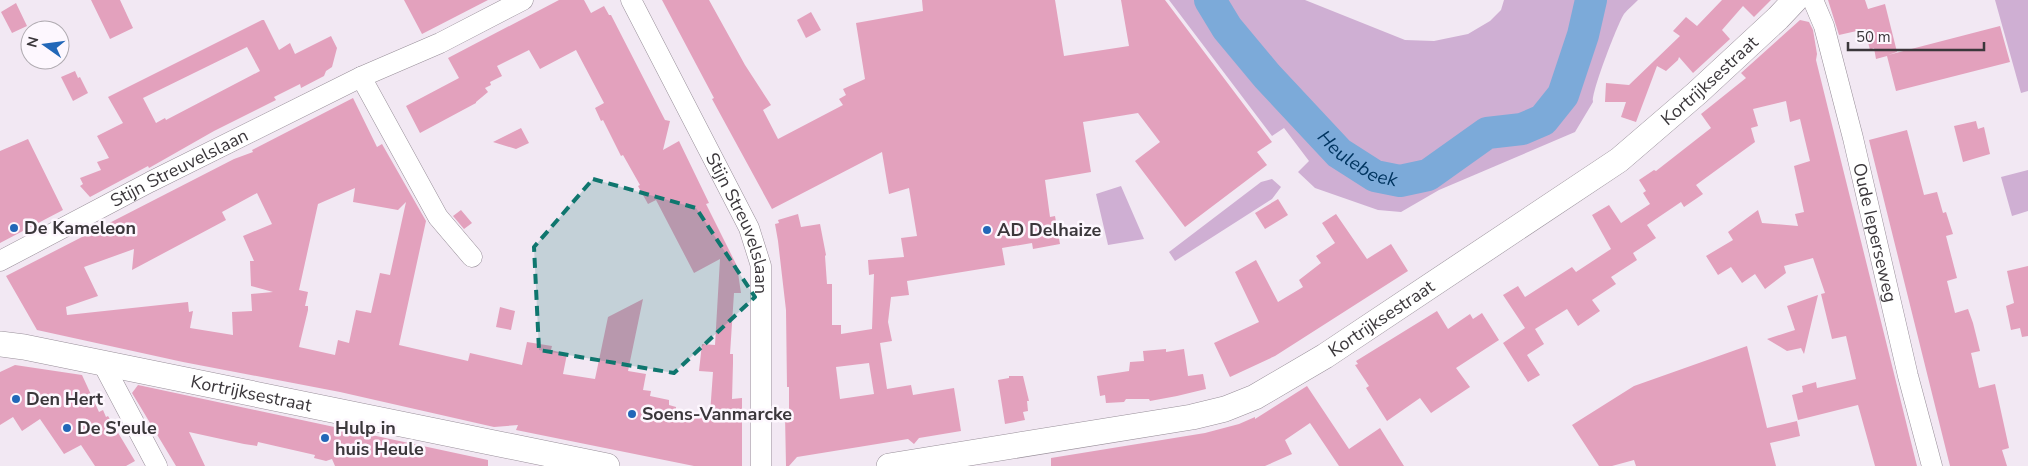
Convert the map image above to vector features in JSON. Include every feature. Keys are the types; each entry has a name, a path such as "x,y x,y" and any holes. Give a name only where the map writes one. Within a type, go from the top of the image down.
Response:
{"street":[{"name":"Stijn Streuvelslaan","path":"0,260 360,77 440,43 523,0"},
{"name":"Stijn Streuvelslaan","path":"631,0 749,228 760,266 761,466"},
{"name":"Kortrijksestraat","path":"889,466 1192,417 1225,409 1255,397 1325,356 1619,160 1697,93 1795,0"},
{"name":"Oude Ieperseweg","path":"1814,0 1824,26 1848,120 1908,376 1932,466"},
{"path":"360,77 438,217 472,257"},
{"name":"Kortrijksestraat","path":"0,344 24,347 607,466"},
{"path":"103,364 157,466"}],"highlighted area":[{"path":"593,179 696,208 755,297 674,373 539,350 534,247"}],"shaded area":[{"path":"1169,0 1196,0 1261,81 1322,144 1353,168 1381,184 1405,188 1421,184 1436,176 1483,142 1530,134 1544,126 1556,113 1567,96 1576,76 1584,55 1598,0 1638,0 1624,14 1621,20 1600,73 1593,102 1575,132 1439,190 1401,212 1378,210 1315,188 1298,172 1309,161 1284,128 1272,136"},
{"path":"1216,0 1305,0 1405,40 1434,41 1468,34 1490,21 1501,10 1504,0 1587,0 1569,69 1553,102 1540,115 1526,121 1487,129 1443,160 1415,176 1399,176 1384,173 1354,160 1331,139 1266,65"},
{"path":"1995,0 2028,0 2028,91 2021,93"},
{"path":"2028,170 2028,211 2012,216 2001,177"},
{"path":"1272,179 1281,187 1272,199 1175,261 1169,252 1261,182"},
{"path":"1121,186 1144,239 1108,245 1096,194"}],"building":[{"path":"91,0 120,0 133,28 110,39"},
{"path":"404,0 488,0 422,34"},
{"path":"559,0 584,0 591,13 604,6 609,15 611,15 665,120 670,121 663,150 679,141 709,203 706,204 737,266 741,293 734,293 730,354 733,354 732,399 742,398 742,466 694,466 516,430 518,425 494,427 340,392 183,362 37,330 6,276 234,159 253,152 252,150 353,98 377,147 382,144 426,221 399,345 468,361 470,353 522,365 527,342 552,346 551,350 567,354 563,374 595,379 608,317 643,299 628,371 646,374 643,390 651,391 650,396 669,400 669,405 676,407 676,412 710,414 713,372 699,371 702,344 715,345 720,259 694,273 656,200 648,204 638,186 640,185 623,155 621,156 603,120 601,121 595,108 604,103 576,50 540,69 529,50 497,66 502,76 490,82 491,85 485,88 488,92 476,103 420,133 406,106 459,78 448,58","holes":["355,188 353,202 398,210 406,202 390,275 380,273 371,313 356,310 349,343 338,340 335,355 299,347 308,310 308,306 305,306 308,292 299,290 318,204","257,193 272,224 243,236 254,261 250,261 251,286 273,292 251,294 252,311 232,312 233,335 190,328 193,311 189,312 188,302 67,315 66,307 98,296 84,267 134,249 132,270 226,220 222,212"]},
{"path":"662,0 709,0 745,65 771,105 763,110 778,139 843,105 839,99 846,95 843,89 865,79 856,23 923,11 922,0 1055,0 1064,56 1129,46 1121,0 1165,0 1272,142 1257,152 1267,165 1185,227 1135,161 1160,142 1138,113 1083,122 1091,172 1045,180 1050,217 1055,216 1060,244 1033,249 1032,243 1002,248 1005,265 907,281 909,295 891,297 888,322 892,341 880,343 887,389 911,385 913,395 954,388 961,431 919,438 914,444 908,439 797,457 789,466 786,466 785,415 789,415 789,387 787,387 786,310 775,224 779,223 778,220 798,214 801,227 820,224 826,255 827,284 832,284 832,325 841,325 841,334 872,329 874,274 869,275 868,260 904,257 901,238 917,236 909,188 889,194 882,152 772,209 712,99 714,98","holes":["869,363 874,394 840,399 836,367"]},
{"path":"1722,0 1771,0 1754,17 1743,6 1722,30 1730,39 1693,73 1679,57 1666,71 1657,66 1636,122 1621,117 1626,102 1605,102 1606,83 1629,85 1680,36 1673,31 1686,17 1697,26"},
{"path":"1828,0 1865,0 1868,9 1885,4 1897,52 1888,55 2000,26 2010,62 1896,91 1887,56 1876,59 1874,48 1870,50 1866,34 1862,35 1861,30 1839,35"},
{"path":"16,3 24,20 20,20 20,29 12,33 1,12"},
{"path":"811,12 821,30 806,38 797,20"},
{"path":"262,20 264,20 279,50 290,43 295,54 331,36 337,48 332,67 326,71 324,76 301,88 300,84 274,97 276,100 214,131 149,168 148,166 90,197 80,186 83,184 80,178 101,170 97,162 109,158 97,136 123,123 108,97","holes":["247,47 260,71 166,120 165,118 156,123 143,98"]},
{"path":"1800,20 1809,22 1813,30 1817,54 1816,60 1917,466 1875,466 1858,405 1798,420 1792,395 1803,392 1802,386 1816,382 1817,388 1856,379 1846,336 1832,339 1821,294 1825,293 1813,258 1784,266 1786,273 1765,289 1755,274 1742,283 1731,267 1718,275 1706,256 1733,240 1728,232 1758,210 1762,223 1798,226 1795,214 1804,212 1794,166 1810,161 1800,119 1790,122 1786,101 1753,109 1758,126 1751,128 1755,142 1696,185 1703,194 1684,207 1681,202 1647,225 1656,238 1633,253 1637,260 1611,277 1616,284 1592,300 1600,311 1578,326 1567,309 1535,329 1544,344 1527,355 1540,375 1528,382 1503,343 1525,328 1503,295 1518,286 1525,297 1572,267 1576,272 1611,249 1592,215 1609,205 1621,223 1650,204 1643,193 1646,191 1639,180 1654,170 1656,171 1711,128 1701,114 1746,78 1741,73"},
{"path":"75,71 88,93 73,101 61,77"},
{"path":"1976,121 1978,129 1984,127 1990,154 1963,162 1954,126"},
{"path":"521,128 529,143 516,149 493,142"},
{"path":"1907,130 1924,195 1937,192 1943,213 1946,212 1953,234 1946,236 1957,278 1947,281 1955,313 1968,309 1973,323 1980,351 1971,353 1979,388 1995,384 2009,448 2002,450 2007,466 1950,466 1869,140"},
{"path":"28,139 63,210 0,243 0,151"},
{"path":"1278,199 1288,215 1265,229 1255,213"},
{"path":"461,210 472,223 464,229 453,216"},
{"path":"1336,214 1367,259 1391,244 1408,271 1275,356 1230,377 1214,343 1259,322 1235,272 1256,260 1278,302 1303,287 1299,280 1321,263 1316,256 1335,243 1322,223"},
{"path":"2028,266 2028,336 2022,337 2020,328 2011,330 2006,306 2014,303 2007,271"},
{"path":"1818,295 1804,354 1801,348 1787,351 1767,339 1795,330 1787,306"},
{"path":"500,307 515,311 511,330 496,327"},
{"path":"1437,311 1448,329 1470,314 1473,319 1482,313 1499,340 1456,368 1470,387 1431,413 1420,398 1387,421 1366,388 1369,386 1355,365 1358,364 1356,361"},
{"path":"1747,346 1767,428 1797,421 1800,436 1770,443 1776,466 1636,466 1634,460 1612,466 1599,466 1572,425 1634,386"},
{"path":"1166,349 1166,352 1184,349 1188,376 1203,374 1206,389 1150,401 1149,399 1126,399 1124,402 1106,403 1105,395 1100,396 1097,376 1129,371 1130,362 1144,361 1143,351"},
{"path":"15,365 82,375 99,412 103,410 106,417 108,416 135,461 126,466 95,466 81,445 64,454 40,419 22,431 13,417 0,425 0,372"},
{"path":"1009,376 1023,376 1029,401 1027,401 1028,411 1023,412 1025,420 1005,424 998,380 1009,378"},
{"path":"138,385 488,460 488,466 335,466 332,459 326,461 314,458 315,455 258,442 257,446 189,432 205,466 176,466 132,393"},
{"path":"1307,386 1349,449 1380,428 1404,466 1339,466 1310,423 1285,440 1292,454 1265,466 1051,466 1051,458 1205,433 1239,424 1255,417 1255,419"}],"waterway":[{"name":"Heulebeek","path":"1210,0 1227,28 1267,76 1339,153 1375,176 1400,181 1428,175 1487,133 1522,129 1543,120 1563,95 1583,35 1591,0"}],"place":[{"name":"De Kameleon","path":"14,228"},
{"name":"AD Delhaize","path":"987,230"},
{"name":"Den Hert","path":"16,399"},
{"name":"Soens-Vanmarcke","path":"632,414"},
{"name":"De S'eule","path":"67,428"},
{"name":"Hulp in huis Heule","path":"325,438"}]}
